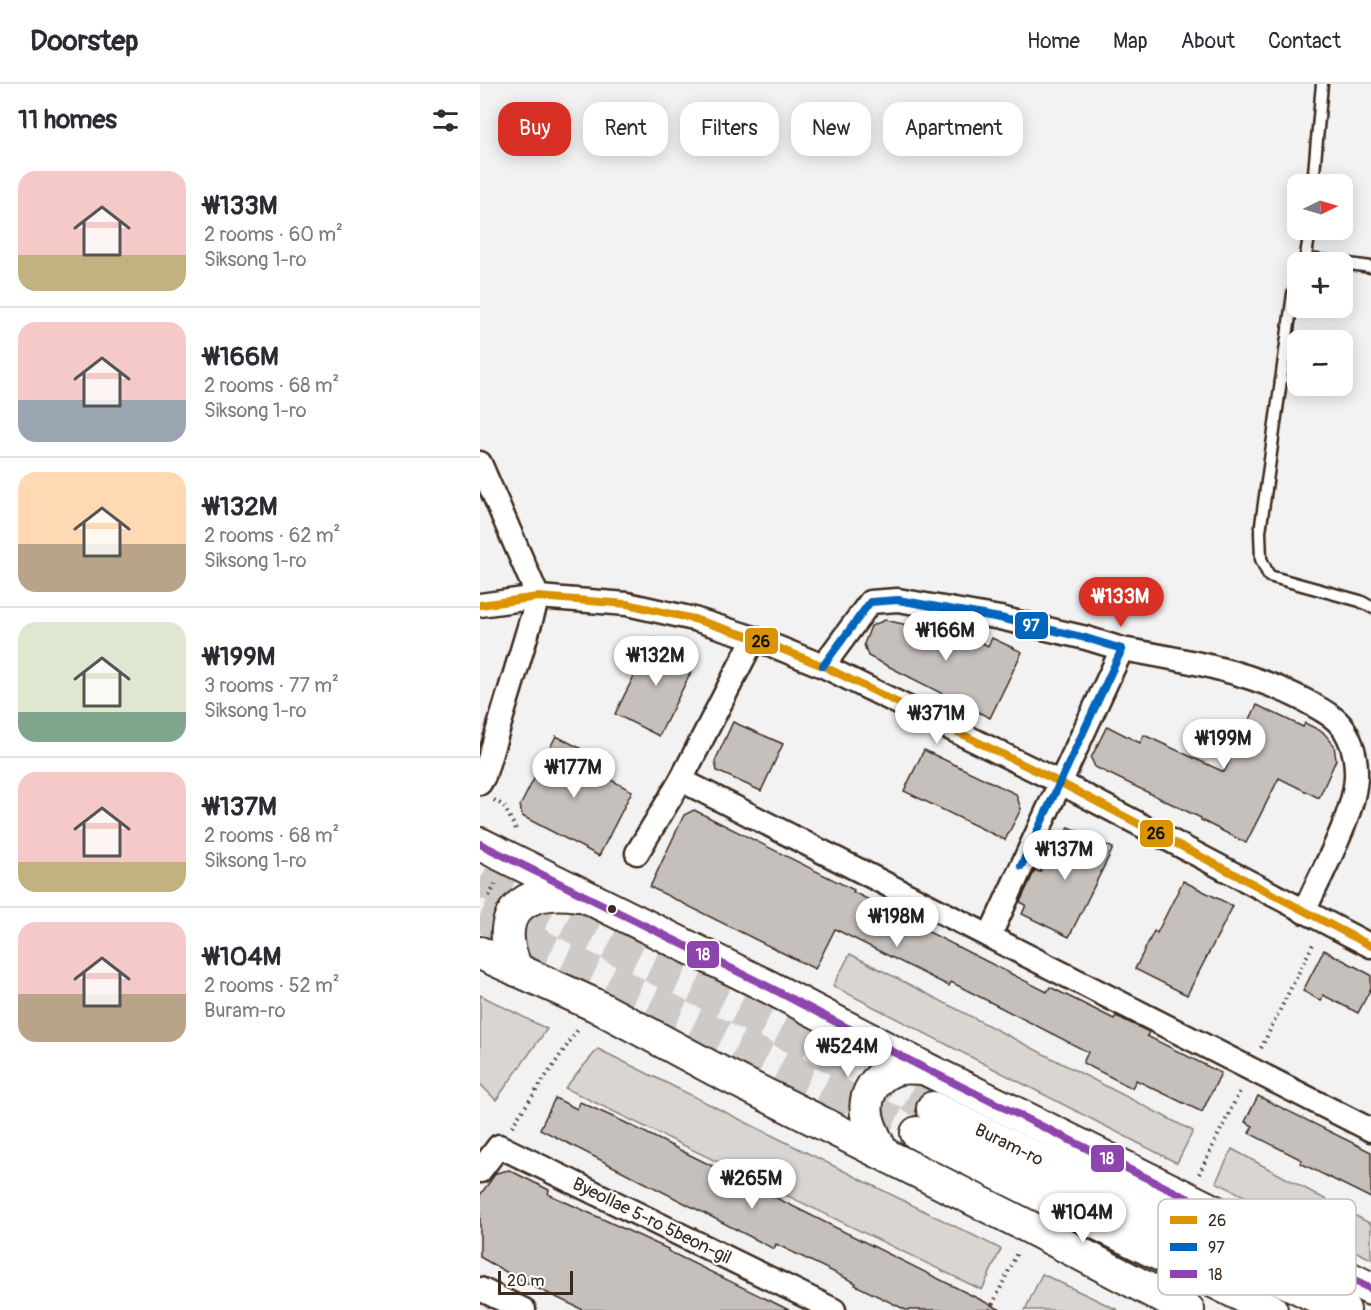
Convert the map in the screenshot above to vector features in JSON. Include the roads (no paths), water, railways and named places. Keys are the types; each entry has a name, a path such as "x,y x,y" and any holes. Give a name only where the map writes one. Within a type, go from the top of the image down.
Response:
{"street":[{"path":"480,463 538,597 480,783"},
{"path":"480,605 538,597 627,604 694,619 754,638 823,666 1059,782 1371,946"},
{"path":"823,666 870,602 898,600 1000,618 1122,649 1226,670 1281,687 1338,721 1350,740 1356,771 1352,806 1304,912"},
{"path":"637,853 681,780 754,638"},
{"path":"990,935 1122,649"},
{"path":"681,780 1371,1130"},
{"path":"480,844 1189,1199"},
{"path":"517,970 509,954 506,936 512,916 524,901 560,892 582,896"},
{"path":"480,952 595,1005 714,1069 882,1152 1158,1294"},
{"path":"882,1152 869,1127 865,1109 869,1090 882,1075 900,1068 924,1068"},
{"name":"Buram-ro","path":"1158,1226 925,1120 1158,1248"},
{"name":"Byeollae 5-ro 5beon-gil","path":"480,1171 499,1146 834,1310"},
{"path":"1356,1282 1371,1289"},
{"path":"480,1289 524,1310"},
{"path":"1159,1295 1188,1310"},
{"name":"Buram-ro","path":"1244,1295 1271,1310"},
{"name":"Buram-ro","path":"1311,1295 1344,1310"}],"lane":[{"path":"1314,174 1322,84"},
{"path":"1353,265 1371,267"},
{"path":"1290,318 1260,532 1260,559 1269,576 1360,602 1371,608"}],"tunnel":[{"path":"480,880 933,1108"},
{"path":"480,915 917,1133"}]}
